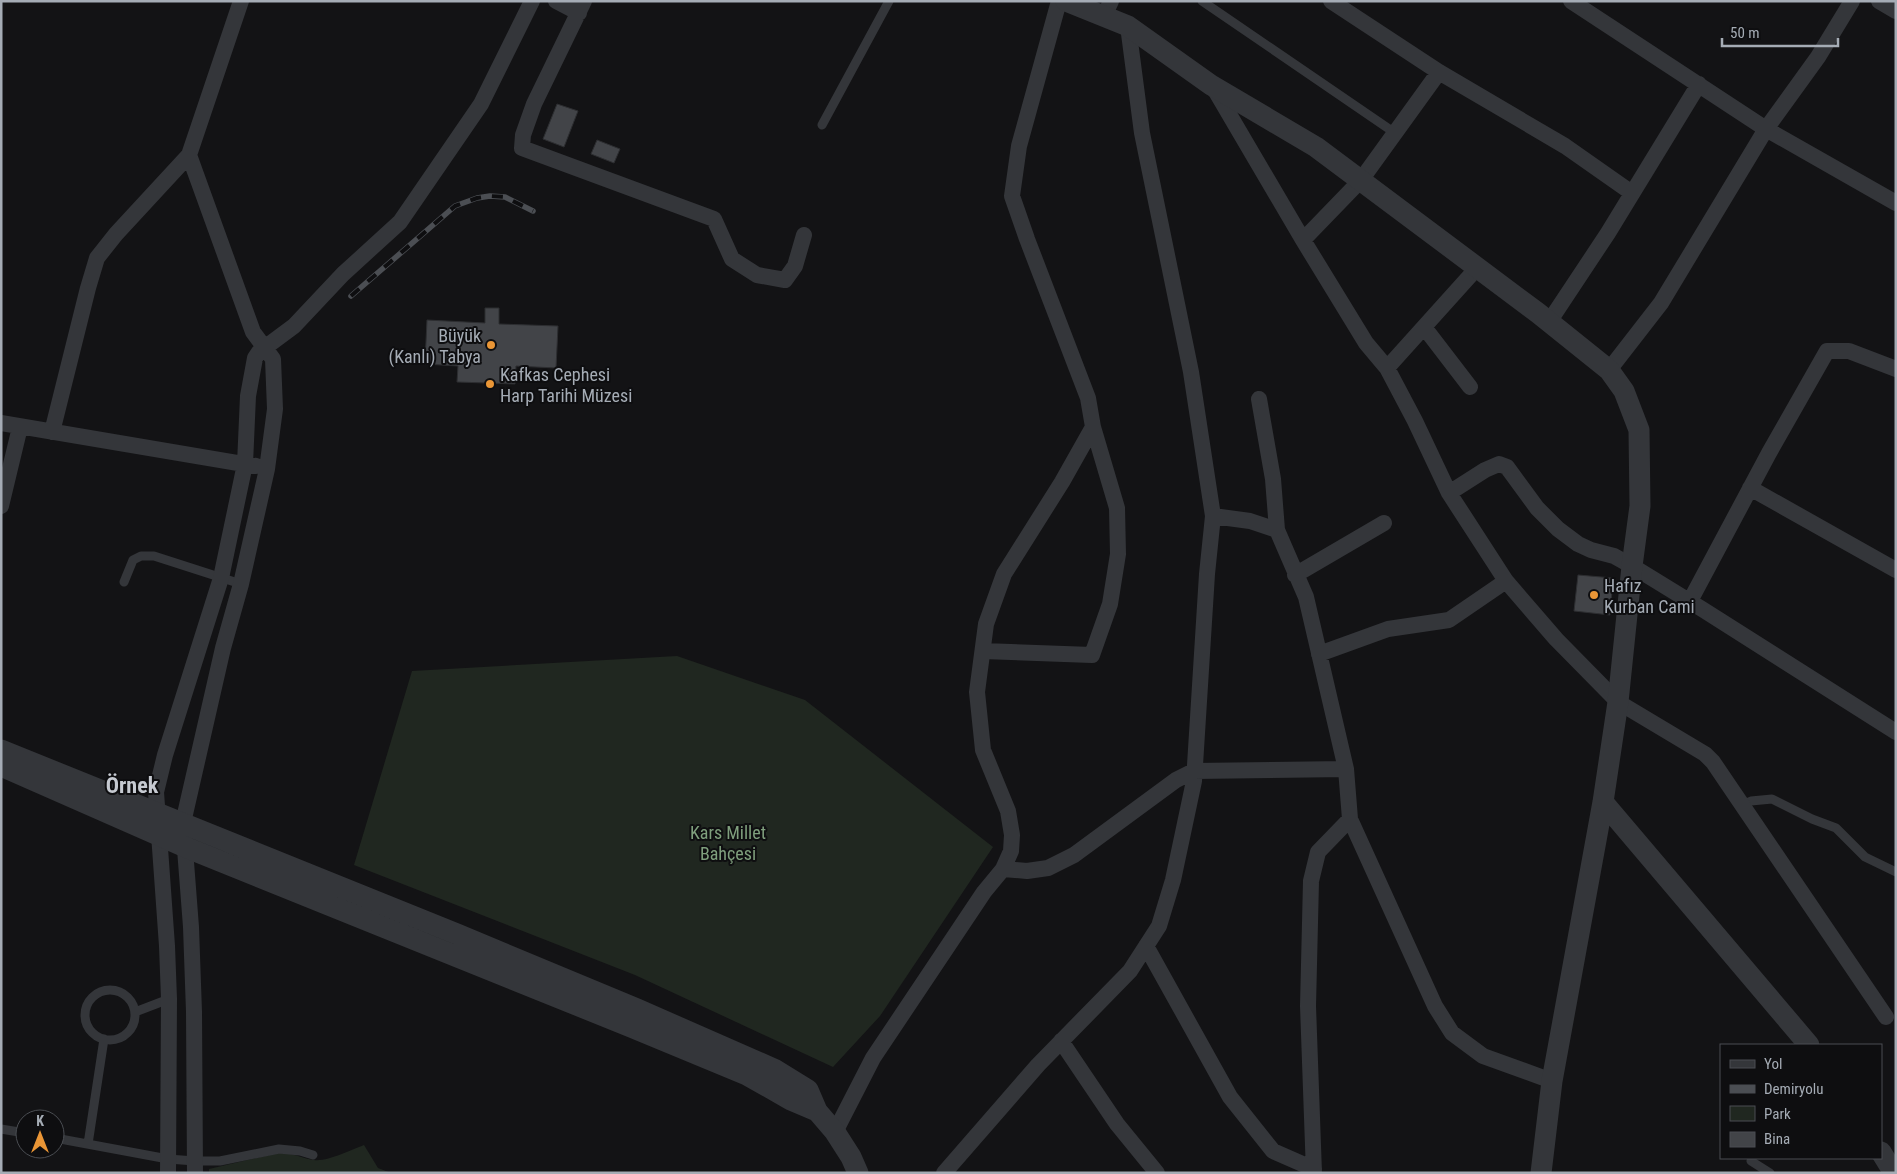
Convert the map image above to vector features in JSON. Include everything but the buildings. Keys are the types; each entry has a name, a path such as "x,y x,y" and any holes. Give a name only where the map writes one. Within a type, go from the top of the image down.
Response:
{"street":[{"path":"52,432 97,258 116,234 189,155 241,1"},
{"path":"168,1166 169,1000 156,792 165,755 221,578 245,464 248,396 255,358 259,352 294,326 343,274 400,222 481,104 532,1"},
{"path":"556,1 581,7 534,104 523,135 522,148 714,219 732,259 757,275 785,280 795,266 804,234"},
{"path":"1331,1 1439,72 1564,146 1632,193"},
{"path":"1572,1 1766,129 1896,204"},
{"path":"1609,370 1660,303 1766,129 1818,57 1852,1"},
{"path":"1879,1 1896,11"},
{"path":"983,651 1092,655 1110,604 1118,554 1117,508 1092,428 1088,398 1012,196 1019,146 1068,2 1107,9 1211,85 1316,146 1549,322 1609,370 1624,391 1639,430 1640,506 1618,702 1603,802 1552,1082 1541,1173"},
{"path":"944,1173 1038,1065 1130,970 1159,926 1173,880 1194,781 1207,574 1213,516 1191,372 1142,133 1128,26"},
{"path":"1303,240 1361,180 1439,72"},
{"path":"1549,322 1699,84"},
{"path":"1211,85 1366,343 1387,368 1415,421 1449,493 1506,581 1556,638 1618,702 1705,754 1713,762 1886,1017"},
{"path":"189,155 253,332 273,359 275,409 268,469 241,584 223,648 184,823 194,1012 195,1167"},
{"path":"1387,368 1477,268"},
{"path":"1424,327 1470,387"},
{"path":"1690,601 1750,488 1827,351 1849,351 1896,369"},
{"path":"1259,399 1273,479 1277,530 1306,597 1346,769 1350,819 1435,1006 1452,1033 1483,1056 1552,1082"},
{"path":"1,423 268,469"},
{"path":"1,506 20,427"},
{"path":"835,1132 873,1058 984,892 1003,869 1011,851 1012,835 1008,811 983,750 978,692 986,624 1004,574 1062,482 1092,428"},
{"path":"1449,493 1499,464 1506,467 1537,508 1558,529 1578,544 1591,550 1614,556 1632,566 1896,732"},
{"path":"1750,488 1896,570"},
{"path":"1213,516 1250,521 1277,530"},
{"path":"1295,575 1384,523"},
{"path":"1319,654 1388,629 1448,620 1506,581"},
{"path":"1,750 458,934 752,1058 808,1090 817,1111 835,1132 858,1173"},
{"path":"1,766 185,847 747,1075 791,1100 817,1111"},
{"path":"1003,869 1027,871 1048,868 1074,856 1176,780 1194,771 1346,769"},
{"path":"1603,802 1808,1044"},
{"path":"1146,946 1230,1098 1273,1151 1314,1171 1308,1006 1311,881 1318,852 1350,819"},
{"path":"1061,1041 1116,1124 1157,1173"},
{"path":"1882,1154 1894,1173"}],"lane":[{"path":"822,125 889,1"},
{"path":"1202,1 1395,133"},
{"path":"124,582 132,560 141,556 154,556 241,584"},
{"path":"1742,805 1751,801 1772,799 1812,819 1836,828 1865,856 1896,872"},
{"path":"105,991 121,993 128,997 135,1012 132,1028 120,1038 104,1039 97,1036 87,1024 86,1010 92,998 105,991"},
{"path":"135,1012 169,1000"},
{"path":"88,1144 104,1039"},
{"path":"1,1129 15,1131"},
{"path":"65,1140 88,1144 168,1166 195,1167 279,1148 313,1155"},
{"path":"1751,1161 1770,1173"}],"green space":[{"name":"Kars Millet Bahçesi","path":"677,656 805,700 993,847 880,1016 833,1067 635,975 354,865 412,671"},
{"path":"364,1145 378,1168 391,1173 209,1173 209,1169 278,1153 287,1153 319,1160 339,1155"}],"railway":[{"path":"351,296 455,206 477,198 490,196 505,197 533,211"}],"place":[{"name":"Büyük (Kanlı) Tabya","path":"491,345"},
{"name":"Kafkas Cephesi Harp Tarihi Müzesi","path":"490,384"},
{"name":"Hafız Kurban Cami","path":"1594,595"}],"district":[{"name":"Örnek","path":"132,785"}]}
